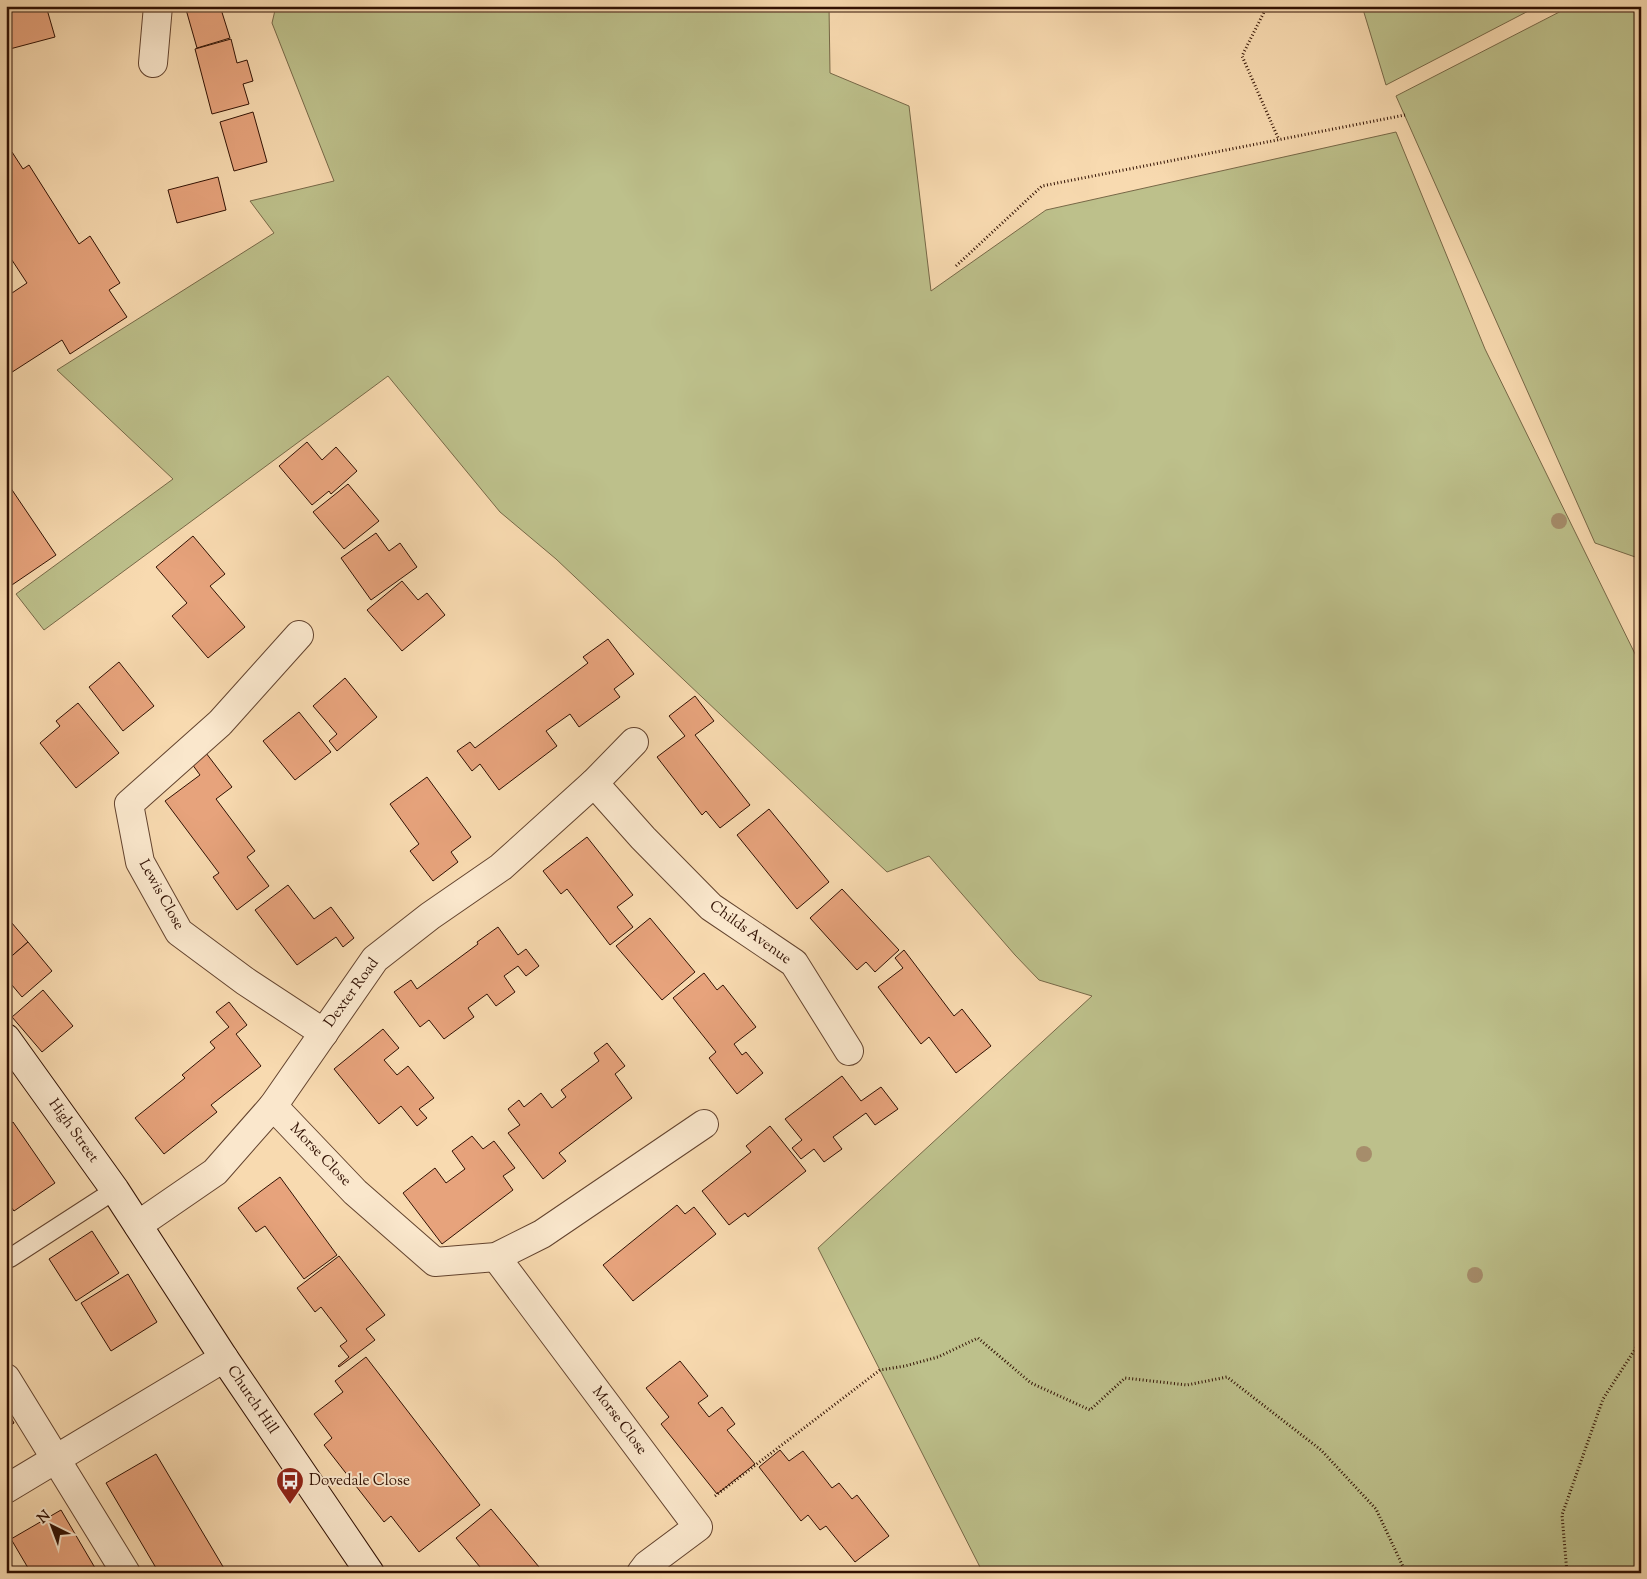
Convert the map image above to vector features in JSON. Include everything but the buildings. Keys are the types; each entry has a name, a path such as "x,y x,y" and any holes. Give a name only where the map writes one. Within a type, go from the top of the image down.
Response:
{"street":[{"path":"152,63 158,6"},
{"name":"Lewis Close","path":"299,635 220,723 129,804 140,862 179,932 245,981 324,1033"},
{"name":"Dexter Road","path":"138,1225 214,1172 273,1106 375,959 430,916 501,867 594,783 634,742"},
{"name":"Childs Avenue","path":"594,783 643,838 711,907 794,963 849,1050"},
{"name":"High Street","path":"6,1038 138,1225"},
{"name":"Morse Close","path":"273,1106 355,1192 435,1262 496,1257 542,1234 704,1124"},
{"name":"Church Hill","path":"138,1225 224,1358 370,1573"},
{"name":"Morse Close","path":"496,1257 690,1516"},
{"path":"6,1489 224,1358"},
{"path":"6,1378 126,1573"},
{"path":"641,1573 647,1565 698,1527 690,1516"}],"lane":[{"path":"10,1258 115,1190"}],"path":[{"path":"1265,6 1265,10 1242,56 1279,140"},
{"path":"956,266 1042,186 1405,115"},
{"path":"690,1516 880,1370 905,1366 938,1357 978,1338 1031,1383 1090,1410 1125,1378 1187,1386 1227,1377 1321,1450 1376,1509 1406,1573"},
{"path":"1567,1573 1562,1516 1603,1399 1641,1340"}],"green space":[{"path":"276,6 829,6 830,73 909,106 931,291 1046,210 1396,132 1485,349 1641,666 1641,1573 983,1573 818,1248 1092,996 1039,980 929,856 887,872 556,559 500,512 388,376 44,630 16,594 173,479 57,370 274,233 250,201 334,181 272,23"},
{"path":"1362,6 1538,6 1386,85"},
{"path":"1571,6 1641,6 1641,559 1595,543 1396,96"}],"place":[{"name":"Dovedale Close","path":"290,1505"}]}
